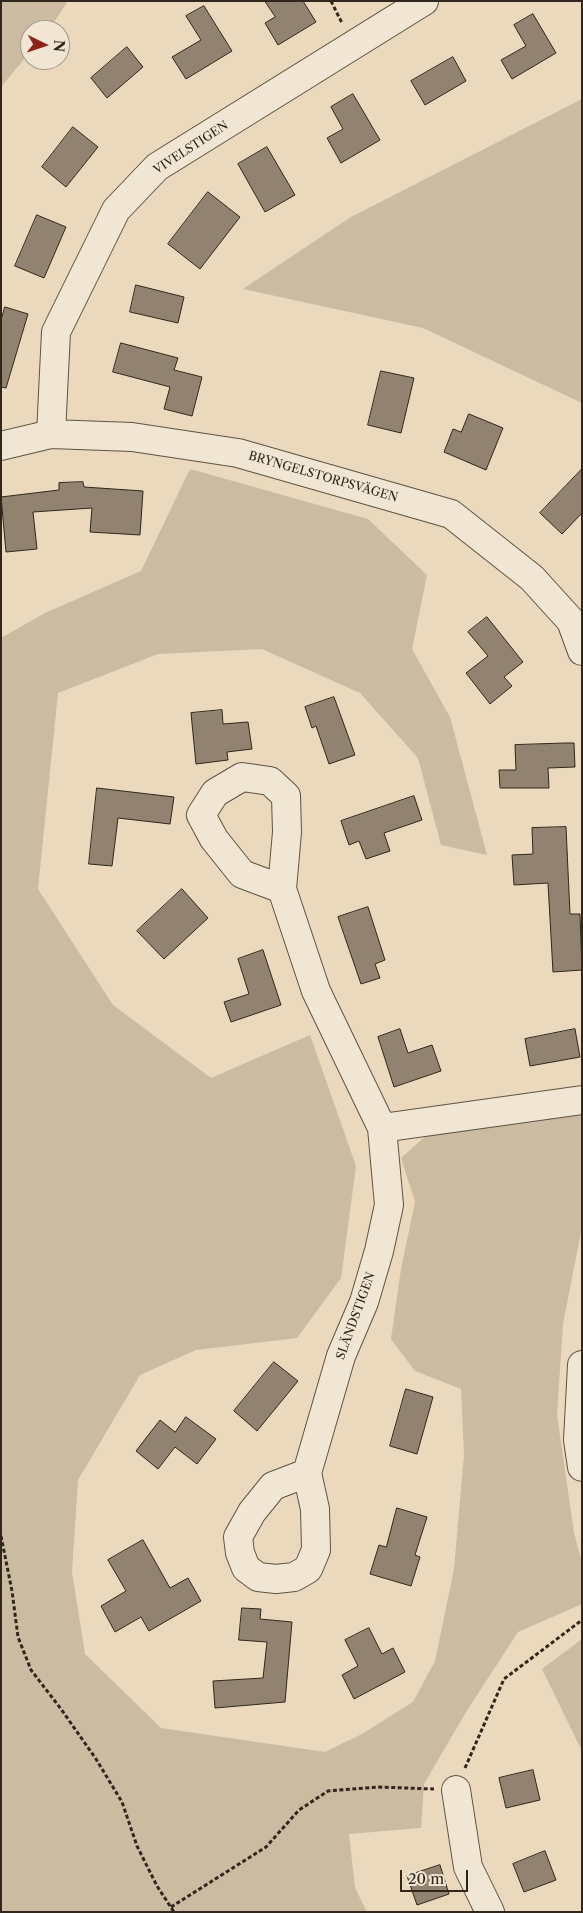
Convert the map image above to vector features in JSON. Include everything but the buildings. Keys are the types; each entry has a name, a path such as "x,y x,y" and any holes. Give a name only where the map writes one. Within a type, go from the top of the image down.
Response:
{"street":[{"name":"VIVELSTIGEN","path":"51,434 56,332 116,210 157,168 424,1"},
{"name":"BRYNGELSTORPSVÄGEN","path":"1,446 51,434 132,437 238,452 452,514 532,578 571,621 582,651"},
{"name":"SLÄNDSTIGEN","path":"282,889 316,991 382,1128 389,1206 379,1251 364,1302 341,1356 306,1473"},
{"path":"382,1128 582,1100"},
{"path":"582,1365 578,1440 582,1467"},
{"path":"456,1790 468,1867 490,1912"}],"path":[{"path":"1,1536 12,1591 18,1637 31,1670 61,1709 122,1802 137,1846 157,1886 174,1912"},
{"path":"171,1908 266,1847 299,1810 328,1791 378,1787 456,1790 504,1679 582,1620"}],"shaded area":[{"path":"1,1 68,1 56,20 20,20 20,64 1,87"},
{"path":"582,99 582,403 423,328 243,289 351,217"},
{"path":"190,469 368,519 427,575 412,649 450,717 487,855 441,845 418,758 360,693 262,649 158,654 58,693 38,889 113,1005 211,1078 310,1035 356,1166 341,1278 297,1338 196,1350 140,1375 78,1480 72,1572 85,1654 161,1728 325,1752 362,1734 413,1702 435,1661 454,1569 464,1455 461,1389 415,1371 391,1339 401,1269 415,1202 401,1158 428,1134 582,1112 582,1227 563,1324 557,1415 574,1533 582,1563 582,1604 518,1632 466,1712 424,1784 421,1828 349,1834 355,1888 367,1912 1,1912 1,638 45,613 141,571"},
{"path":"582,1639 582,1751 542,1669"}]}
